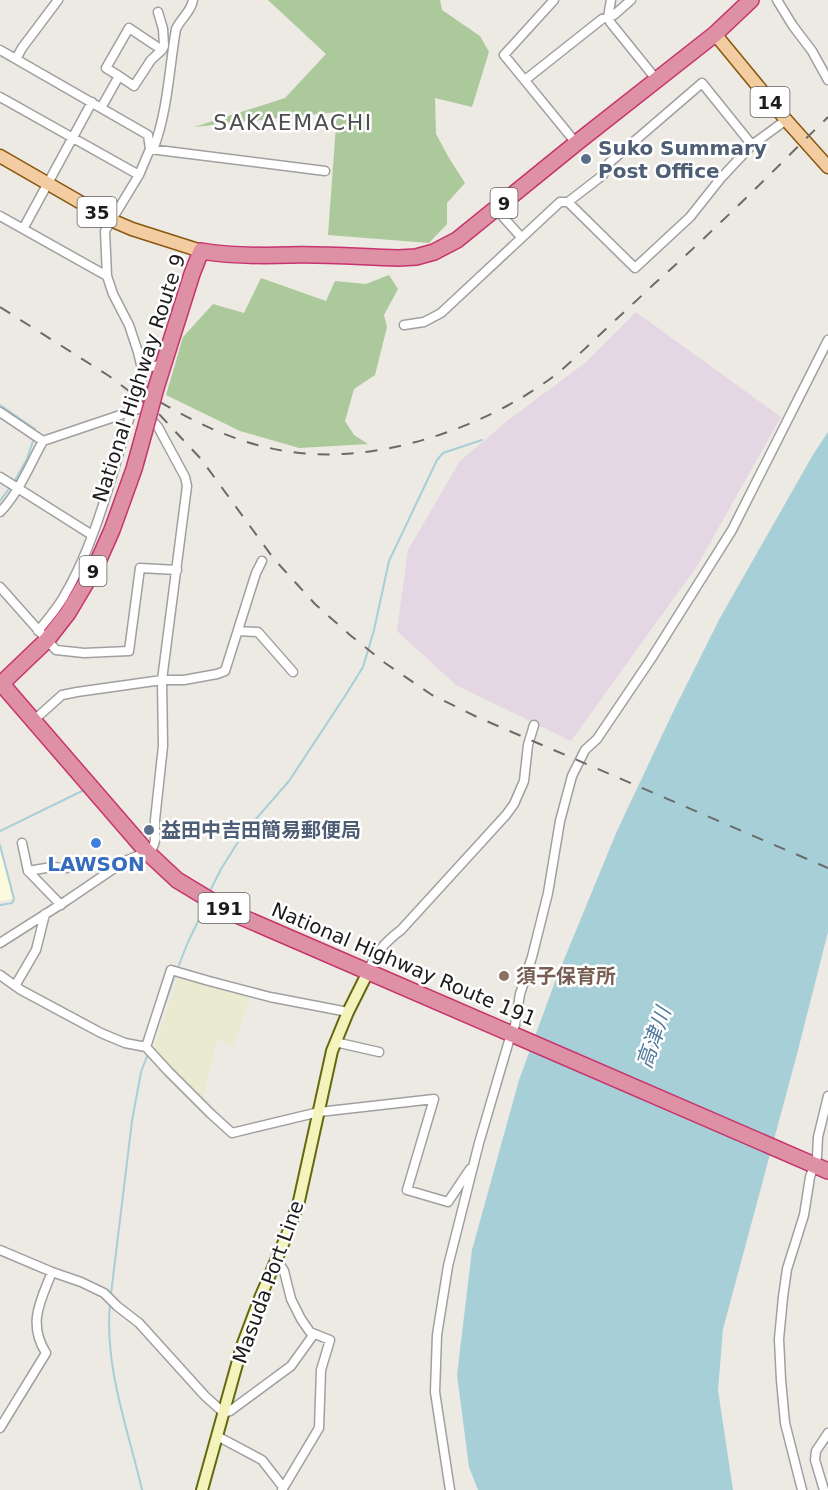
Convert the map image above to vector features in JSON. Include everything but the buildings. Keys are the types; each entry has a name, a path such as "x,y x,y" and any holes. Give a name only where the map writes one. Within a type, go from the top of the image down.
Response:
{"highway":[{"name":"National Highway Route 9","path":"1,684 43,636 68,613 96,566 134,469 156,388 201,251 223,255 416,257 434,252 458,240 576,143 715,34 751,0"},
{"name":"National Highway Route 191","path":"1,684 147,852 177,880 230,912 817,1166"}],"main road":[{"name":"14","path":"715,34 828,168"},
{"name":"35","path":"0,156 111,220 201,251"},
{"name":"Masuda Port Line","path":"202,1490 242,1346 299,1201 332,1051 368,972"}],"street":[{"path":"16,59 58,0"},
{"path":"0,943 125,861 147,852 153,847 155,841 163,746 162,680 187,486 185,477 158,427 141,408 142,369 129,325 113,294 107,276 105,231 139,176 160,133 176,29 194,0"},
{"path":"554,0 504,55 576,143"},
{"path":"611,0 608,17 610,22 656,79"},
{"path":"525,80 602,20 614,15 632,0"},
{"path":"777,0 812,51 828,80"},
{"path":"158,12 163,29 164,45 162,50 151,60 134,87 106,68 129,28 162,50"},
{"path":"1,53 16,59 148,135 152,150"},
{"path":"101,108 119,76"},
{"path":"404,325 424,322 441,313 560,202 568,202 603,175 609,163 702,83 753,145"},
{"path":"0,97 139,176"},
{"path":"23,229 92,102"},
{"path":"568,202 634,268 690,217 721,178 753,145 786,120"},
{"path":"152,150 325,171"},
{"path":"496,209 521,237"},
{"path":"0,216 107,276"},
{"path":"450,1490 435,1392 438,1335 448,1266 474,1163 513,1035 520,994 545,903 560,821 572,776 585,750 597,739 651,659 732,530 828,340"},
{"path":"142,369 164,364"},
{"path":"0,512 17,489 43,441 141,408"},
{"path":"0,412 43,441"},
{"path":"43,636 78,570 92,536 131,412"},
{"path":"0,477 92,536"},
{"path":"33,722 63,695 162,680 184,680 225,671 256,573 262,561"},
{"path":"0,587 56,650 84,653 129,651 140,568 177,570"},
{"path":"238,631 258,632 293,672"},
{"path":"368,972 372,959 389,938 401,930 514,804 524,781 527,751 534,725"},
{"path":"22,843 28,871 60,905"},
{"path":"28,871 52,867 67,868"},
{"path":"15,986 36,950 45,914"},
{"path":"146,1047 171,970 270,997 348,1012"},
{"path":"0,975 15,986 101,1033 125,1043 146,1047 176,1080 232,1133 319,1112 434,1099 407,1190 448,1202 474,1163"},
{"path":"336,1042 379,1052"},
{"path":"802,1490 785,1423 779,1340 788,1269 804,1215 810,1177 817,1166 818,1137 828,1096"},
{"path":"0,1250 104,1293 139,1323 224,1413 230,1411 291,1366 314,1334"},
{"path":"217,1436 262,1460 283,1489 319,1428 321,1370 330,1340 310,1332 301,1319 291,1299 284,1271 277,1260"},
{"path":"0,1428 46,1353 39,1336 36,1317 52,1272"},
{"path":"824,1490 815,1460 816,1452 828,1433"}],"shaded area":[{"path":"636,312 781,417 697,566 571,741 456,685 397,631 408,550 460,461 511,418 585,363"},
{"path":"0,851 13,899 0,901"}],"green space":[{"path":"268,0 440,0 442,10 480,36 489,52 472,107 435,98 436,134 465,183 447,203 447,224 429,243 328,235 337,112 194,127 285,98 326,54"},
{"path":"389,275 398,289 384,315 387,327 375,375 354,389 345,421 354,435 368,444 299,448 240,431 166,395 183,337 213,304 244,313 261,278 326,301 335,281 366,284"},
{"path":"179,976 250,996 234,1045 217,1040 202,1103 153,1050"}],"water":[{"name":"高津川","path":"828,432 828,932 723,1329 718,1390 733,1490 478,1490 469,1467 457,1375 472,1250 519,1080 556,979 617,831 673,712 720,618"}],"waterway":[{"path":"0,405 35,429"},
{"path":"211,889 243,834 289,781 363,667 374,630 389,561 437,460 443,453 482,440"},
{"path":"14,482 27,459 33,441"},
{"path":"0,501 11,486"},
{"path":"0,831 82,791"},
{"path":"0,845 14,899 12,903 0,905"},
{"path":"177,970 204,909"},
{"path":"154,1035 175,975"},
{"path":"111,1294 132,1121 141,1072 148,1054"},
{"path":"110,1303 110,1351 118,1398 142,1490"}],"railway":[{"path":"139,390 209,428 246,442 285,451 318,454 353,453 424,440 458,428 522,397 561,370 704,238 828,117"},
{"path":"0,307 109,376 158,413 201,459 274,559 315,604 385,663 432,695 477,717 828,868"}],"place":[{"name":"Suko Summary Post Office","path":"586,159"},
{"name":"益田中吉田簡易郵便局","path":"149,830"},
{"name":"LAWSON","path":"96,843"},
{"name":"須子保育所","path":"504,976"}],"district":[{"name":"SAKAEMACHI","path":"293,122"}]}
